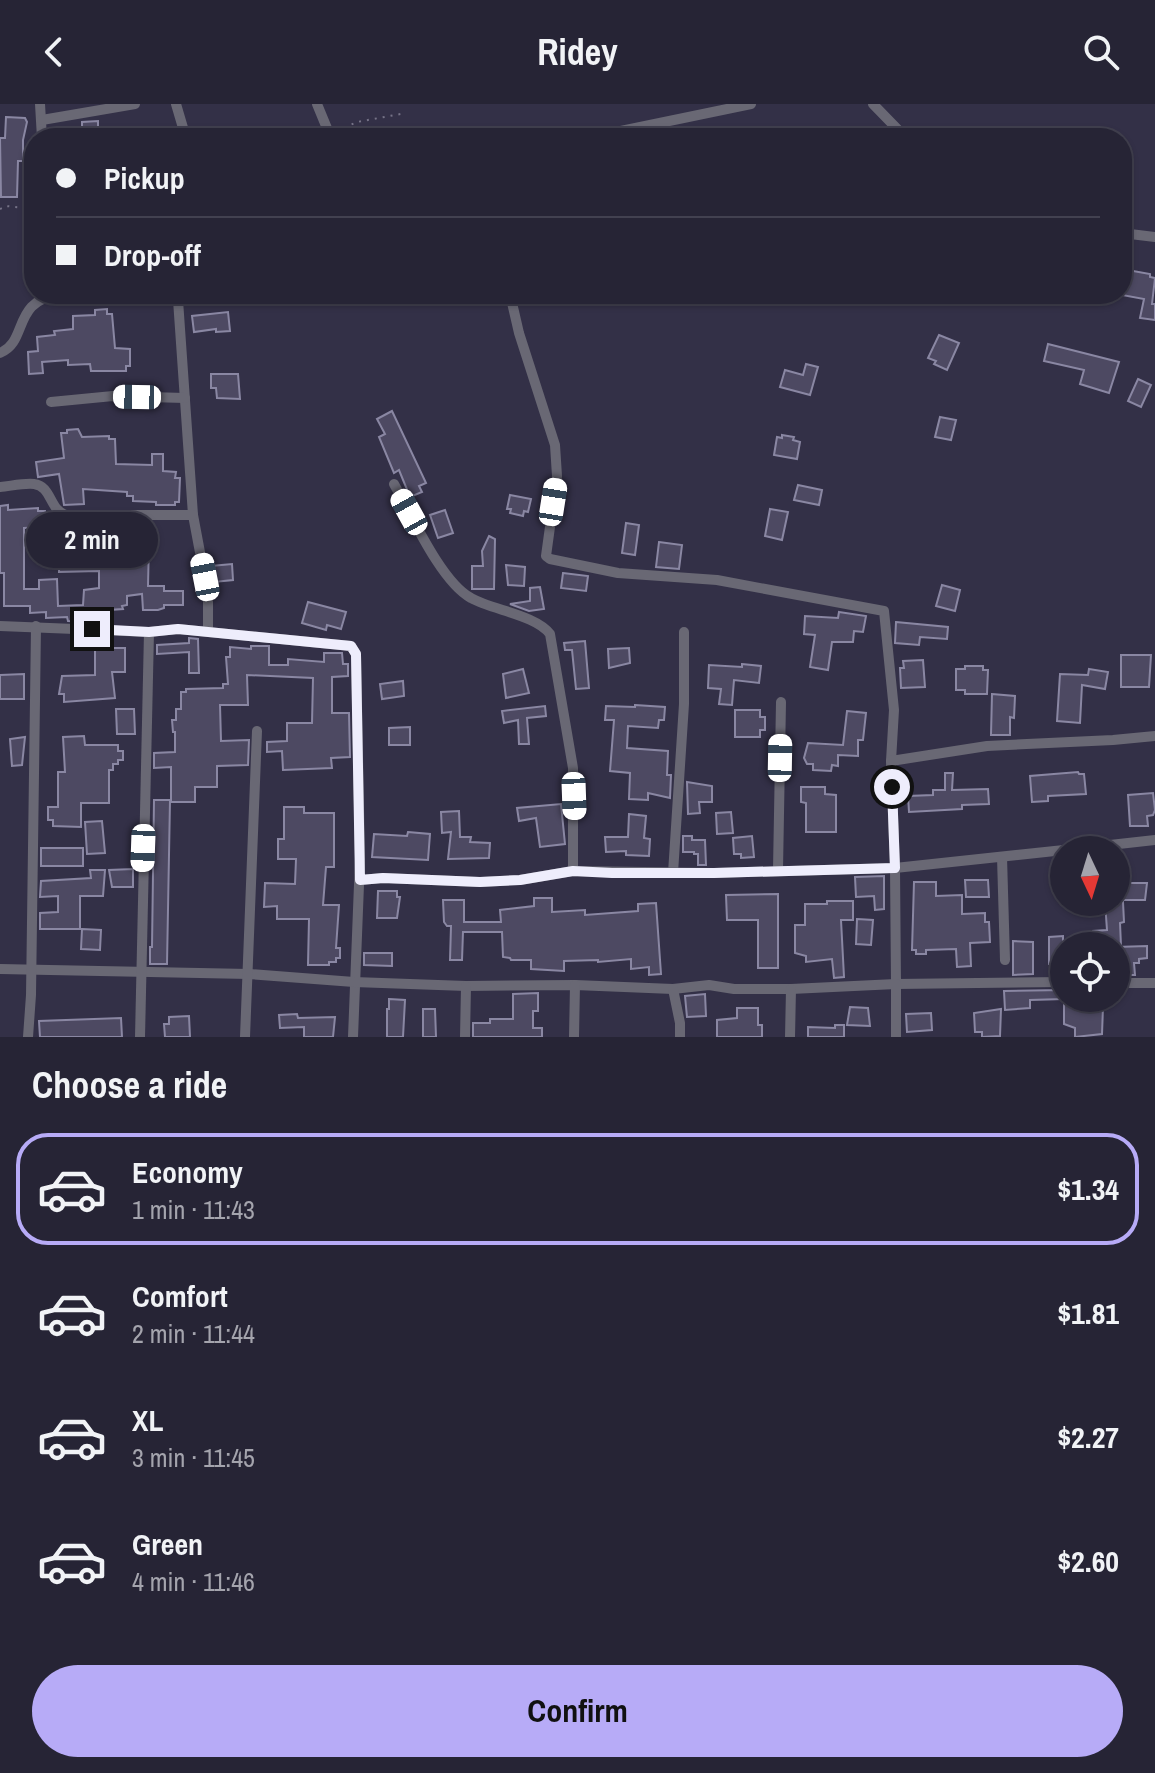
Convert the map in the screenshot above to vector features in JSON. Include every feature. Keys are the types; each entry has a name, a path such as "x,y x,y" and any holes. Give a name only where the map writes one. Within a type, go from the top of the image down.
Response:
{"street":[{"path":"40,104 42,128"},
{"path":"42,120 135,104"},
{"path":"176,104 183,128"},
{"path":"317,104 327,128"},
{"path":"635,128 751,104"},
{"path":"873,104 896,128"},
{"path":"1132,234 1155,237"},
{"path":"0,353 14,341 34,304"},
{"path":"178,304 193,515 208,595 208,632"},
{"path":"512,304 555,445 557,476 546,556 618,573 717,580 884,611 894,710 891,761 896,1037"},
{"path":"51,402 113,396 185,398"},
{"path":"0,487 34,484 46,490 56,510 66,515 193,515"},
{"path":"394,484 447,575 469,598 532,622 550,634 573,768 573,871"},
{"path":"0,626 149,632 178,629 351,646 356,654 360,880 353,1037"},
{"path":"28,1037 36,626"},
{"path":"140,1037 139,972 149,632"},
{"path":"673,873 684,704 684,632"},
{"path":"778,870 781,702"},
{"path":"245,1037 257,731"},
{"path":"891,761 987,746 1155,736"},
{"path":"1130,843 1155,840"},
{"path":"360,880 506,881 573,871 673,873 895,868 1050,852"},
{"path":"1002,857 1005,960"},
{"path":"0,969 249,974 466,986 575,985 673,989 709,985 734,989 791,989 1050,982"},
{"path":"1130,983 1155,983"},
{"path":"574,1037 575,985"},
{"path":"465,1037 466,986"},
{"path":"673,989 680,1037"},
{"path":"790,1037 791,989"}],"path":[{"path":"345,128 357,122 406,113"},
{"path":"0,209 6,206 24,208"}],"building":[{"path":"6,117 25,118 23,161 18,161 17,197 1,197 0,138 5,138"},
{"path":"98,121 98,128 77,128 82,127 82,122"},
{"path":"1132,271 1155,278 1152,304 1155,304 1155,320 1140,318 1144,299 1132,297"},
{"path":"107,309 107,314 112,314 115,348 130,349 130,366 126,366 126,371 91,371 90,364 68,365 68,360 42,362 43,373 29,374 28,352 38,351 37,337 73,329 73,316 95,315 95,310"},
{"path":"228,312 230,331 194,332 192,316"},
{"path":"939,335 959,343 947,370 928,358"},
{"path":"1048,344 1119,362 1109,393 1080,384 1084,370 1044,361"},
{"path":"806,364 818,367 810,395 780,387 785,370 803,375"},
{"path":"211,374 238,374 240,399 217,398 216,388 211,388"},
{"path":"1138,379 1151,385 1141,407 1128,401"},
{"path":"392,411 426,483 419,486 422,492 410,497 399,470 394,473 379,437 385,434 377,419"},
{"path":"940,417 956,420 951,440 935,437"},
{"path":"78,429 82,437 109,436 109,439 115,439 116,464 152,465 152,454 163,454 163,471 176,472 175,478 180,478 179,502 175,505 156,505 156,502 133,501 133,496 127,496 127,492 83,489 84,504 64,505 59,474 38,477 36,462 64,458 61,433"},
{"path":"782,435 794,437 793,440 800,442 797,459 774,455 777,437 782,438"},
{"path":"798,485 822,490 819,505 794,500"},
{"path":"510,495 531,499 528,512 524,511 523,516 510,513 511,509 507,509"},
{"path":"8,505 8,510 38,508 38,511 45,511 46,527 24,528 24,589 39,589 39,580 57,579 58,606 83,605 84,590 99,588 99,571 59,572 60,531 90,530 91,546 119,545 118,524 129,523 130,541 149,542 148,586 164,586 164,591 183,591 183,605 143,610 142,594 127,596 127,605 122,606 123,609 94,611 94,622 68,621 67,617 46,618 46,612 30,613 30,606 4,606 4,573 0,573 0,506"},
{"path":"770,509 788,512 782,540 765,536"},
{"path":"445,510 453,533 438,538 430,515"},
{"path":"626,523 639,525 635,555 622,553"},
{"path":"489,536 495,539 494,589 472,589 472,566 483,566 482,551"},
{"path":"659,542 682,545 679,569 656,567"},
{"path":"232,564 233,580 214,582 211,566"},
{"path":"506,565 525,567 524,586 508,585"},
{"path":"563,573 588,576 586,591 561,588"},
{"path":"942,585 960,590 955,611 936,606"},
{"path":"540,587 544,609 529,611 510,604 530,601 530,588"},
{"path":"308,602 346,612 341,629 327,625 326,630 302,623"},
{"path":"839,612 866,616 863,632 854,631 853,642 832,642 828,670 810,667 815,635 804,634 805,616 838,618"},
{"path":"896,622 948,627 947,639 920,637 919,645 895,643"},
{"path":"189,638 198,639 199,673 189,673 189,652 157,654 157,645 189,643"},
{"path":"585,641 589,688 576,689 572,650 565,650 564,643"},
{"path":"251,646 269,646 269,665 288,665 288,659 324,662 324,653 342,653 343,664 348,664 348,676 332,677 332,713 349,713 350,757 331,758 332,768 283,770 282,751 267,752 267,742 287,741 287,723 312,723 313,678 247,675 248,705 220,705 221,741 249,740 248,765 217,766 217,787 195,787 195,802 171,802 171,767 154,768 154,753 175,752 172,720 176,720 176,709 181,709 181,692 186,692 186,689 223,688 223,684 228,684 226,657 230,657 230,647 251,649"},
{"path":"95,648 125,648 125,672 112,672 115,698 64,702 64,694 59,694 62,676 95,675"},
{"path":"629,648 630,663 609,668 608,649"},
{"path":"1121,655 1151,655 1149,687 1121,687"},
{"path":"923,660 925,687 901,688 900,668 904,668 903,661"},
{"path":"742,664 761,666 759,683 734,680 732,705 719,704 721,689 708,688 709,665 742,667"},
{"path":"965,666 983,666 983,670 988,670 987,694 965,694 965,690 956,690 956,669 965,669"},
{"path":"523,669 529,693 506,698 503,674"},
{"path":"1089,669 1108,672 1105,689 1082,685 1080,723 1057,721 1060,674 1088,675"},
{"path":"24,674 24,699 0,699 0,675"},
{"path":"403,681 404,696 382,699 380,684"},
{"path":"992,694 1015,696 1010,735 991,735"},
{"path":"545,706 546,716 527,718 529,744 519,744 518,720 504,723 502,711"},
{"path":"606,706 665,707 664,720 659,720 658,728 628,726 627,748 668,751 670,798 648,793 648,800 629,799 630,773 610,771 614,720 605,720"},
{"path":"116,709 134,709 135,734 117,734"},
{"path":"735,710 760,710 760,717 765,717 765,730 760,730 760,737 735,737"},
{"path":"847,711 866,713 863,740 858,740 858,756 838,755 838,766 832,765 831,771 813,770 813,764 807,764 804,758 808,743 843,745"},
{"path":"410,727 410,745 389,745 389,728"},
{"path":"84,736 85,745 118,745 118,751 123,751 123,760 118,760 118,764 113,764 113,770 109,770 109,803 81,803 81,827 53,826 53,820 48,820 48,807 58,807 58,772 65,772 63,737"},
{"path":"25,737 22,765 12,766 10,739"},
{"path":"945,773 953,773 952,790 988,789 989,804 909,812 908,796 933,795 933,790 945,790"},
{"path":"1084,774 1086,794 1048,796 1048,801 1032,802 1030,776"},
{"path":"687,782 712,786 712,802 699,802 700,813 688,814"},
{"path":"801,787 825,787 825,794 836,795 836,832 806,832 806,803 801,802"},
{"path":"1153,793 1155,810 1153,815 1147,816 1148,826 1130,826 1128,795"},
{"path":"154,800 170,800 167,964 150,964"},
{"path":"561,804 565,844 540,847 536,818 519,821 517,808"},
{"path":"284,807 304,807 304,813 334,813 334,867 326,867 323,905 339,905 336,948 340,948 340,958 329,962 329,965 308,965 309,919 277,919 277,906 264,907 265,883 295,884 296,859 278,859 278,839 284,839"},
{"path":"459,811 460,837 471,837 470,842 490,843 489,858 448,859 451,832 442,833 441,812"},
{"path":"731,812 733,833 717,834 716,813"},
{"path":"629,814 646,816 644,838 650,839 649,856 626,855 626,851 606,852 605,837 628,837"},
{"path":"102,821 105,853 87,854 85,822"},
{"path":"408,832 430,834 428,860 372,857 374,834 407,836"},
{"path":"683,836 705,840 706,865 698,865 698,854 683,852"},
{"path":"752,836 754,857 741,858 741,854 734,854 733,838"},
{"path":"41,848 83,848 83,866 41,866"},
{"path":"133,869 133,887 112,887 109,870"},
{"path":"90,870 105,870 103,896 80,896 80,929 40,929 40,913 58,912 58,896 40,897 41,881 91,878"},
{"path":"884,876 884,909 875,910 874,896 856,897 855,877"},
{"path":"965,880 988,880 989,897 966,897"},
{"path":"914,882 936,882 936,896 962,895 962,914 985,913 985,922 989,922 990,942 970,943 971,966 957,967 956,949 926,950 926,954 916,954 916,950 912,950"},
{"path":"1130,883 1147,883 1145,900 1130,900"},
{"path":"378,891 397,891 397,897 400,897 397,918 377,918"},
{"path":"778,894 778,968 758,968 758,920 727,920 726,895"},
{"path":"534,898 552,898 552,912 585,910 585,915 638,911 638,904 656,903 661,974 649,975 649,967 631,969 631,959 564,961 564,971 531,969 531,960 503,957 502,932 463,932 462,960 450,960 451,926 444,922 443,900 464,900 464,922 501,922 500,910 534,906"},
{"path":"827,901 853,901 853,920 841,920 844,977 834,978 832,959 806,962 806,956 795,953 795,925 805,925 805,904 827,904"},
{"path":"1106,916 1124,916 1120,932 1093,932 1107,930"},
{"path":"857,919 873,920 871,945 856,944"},
{"path":"82,929 101,930 100,950 81,949"},
{"path":"1013,941 1033,942 1033,974 1013,975"},
{"path":"1147,946 1147,958 1134,963 1135,975 1130,975 1130,947"},
{"path":"364,953 392,953 392,966 364,965"},
{"path":"1050,990 1050,999 1030,1000 1030,1008 1005,1010 1004,991"},
{"path":"538,993 538,1011 533,1011 533,1028 542,1028 542,1037 473,1037 473,1023 513,1019 513,994"},
{"path":"705,994 706,1016 687,1017 685,996"},
{"path":"389,999 405,1000 403,1037 387,1037"},
{"path":"850,1007 868,1008 870,1026 847,1025"},
{"path":"737,1008 758,1008 762,1037 717,1037 717,1020 737,1018"},
{"path":"423,1009 435,1009 436,1037 423,1037"},
{"path":"1001,1009 1000,1036 982,1037 982,1032 975,1032 974,1013"},
{"path":"1064,1012 1103,1012 1102,1034 1075,1037 1075,1028 1064,1024"},
{"path":"931,1013 932,1030 907,1032 906,1014"},
{"path":"297,1014 298,1018 335,1017 333,1037 304,1037 304,1027 280,1028 279,1015"},
{"path":"189,1016 190,1037 165,1037 164,1024 169,1024 169,1017"},
{"path":"121,1018 122,1037 40,1037 39,1021"},
{"path":"835,1025 844,1025 844,1037 808,1037 808,1027 835,1028"}],"route":[{"path":"92,629 149,632 178,629 351,646 356,654 360,880 480,882 554,876 573,871 714,873 895,868 892,787"}]}
